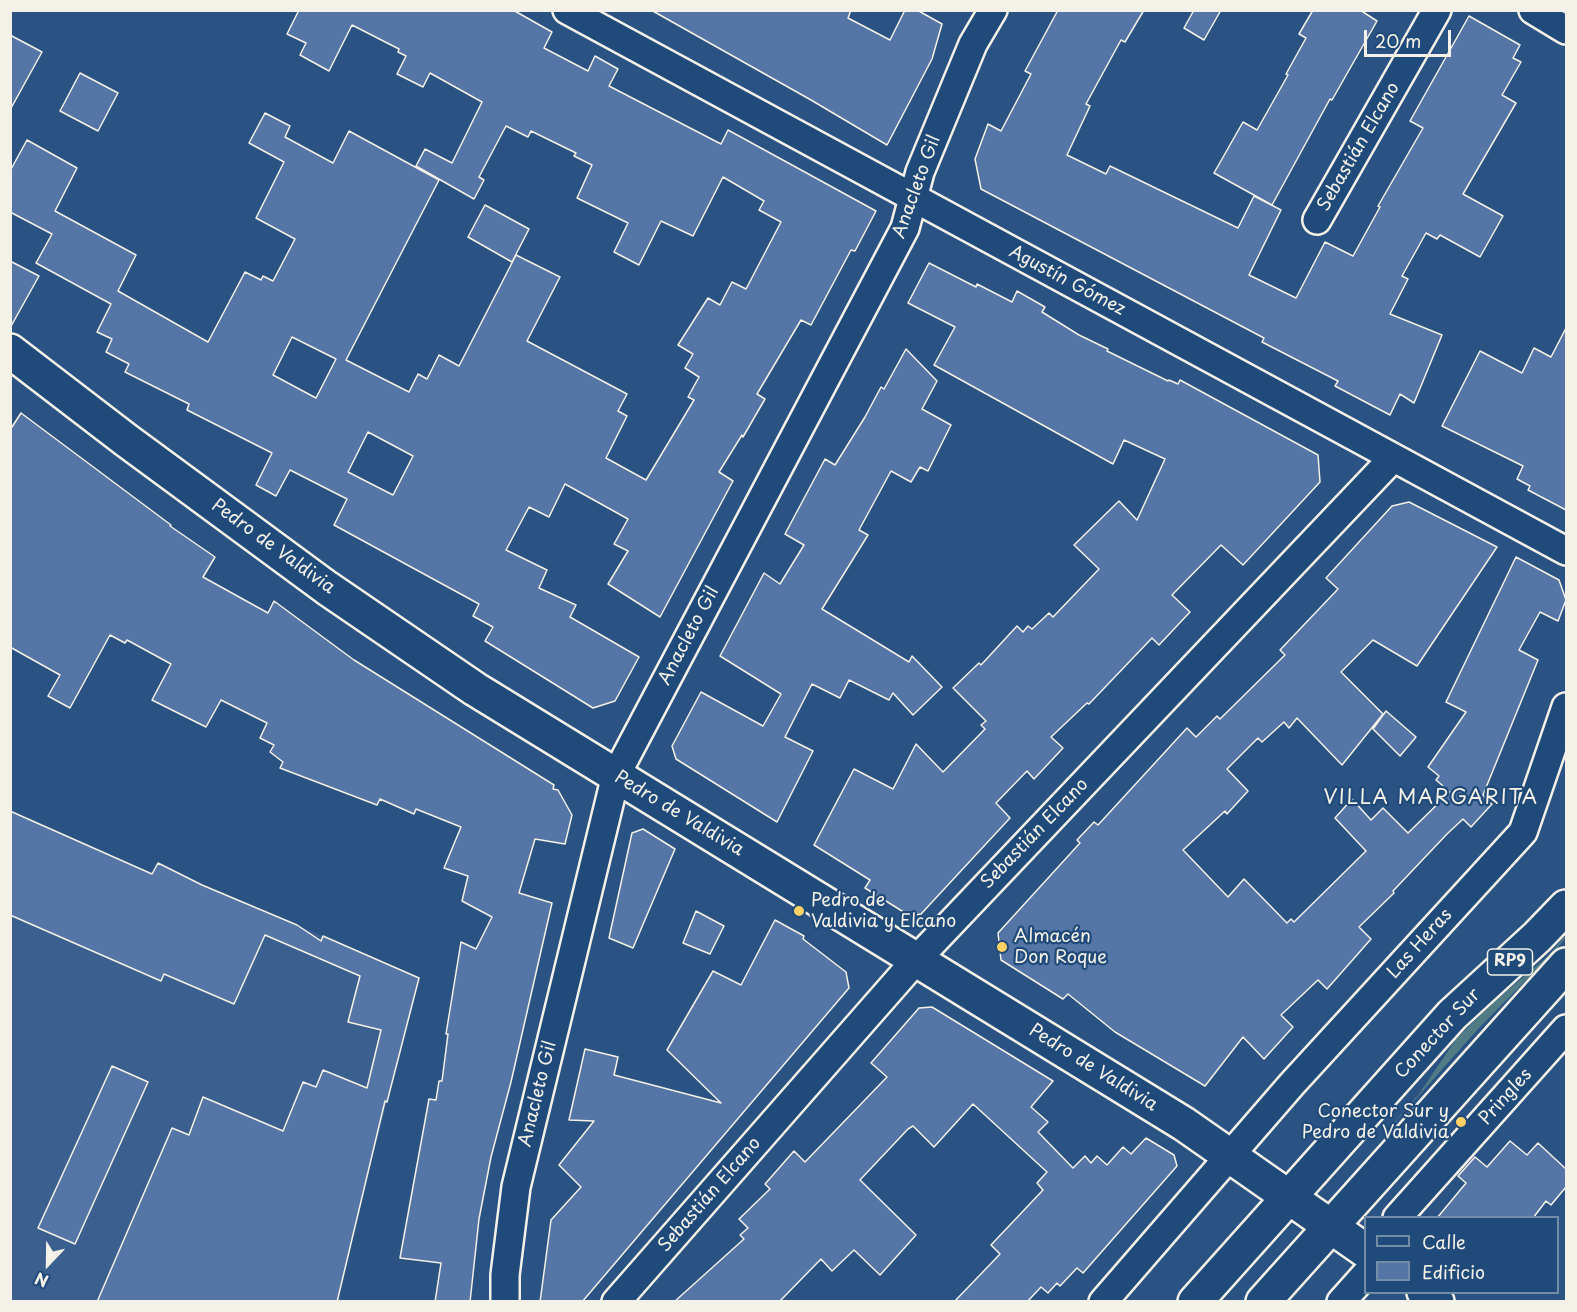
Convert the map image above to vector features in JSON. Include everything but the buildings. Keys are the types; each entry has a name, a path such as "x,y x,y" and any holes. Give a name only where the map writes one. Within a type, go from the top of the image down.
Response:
{"street":[{"name":"Agustín Gómez","path":"567,10 1566,552"},
{"name":"Anacleto Gil","path":"505,1302 507,1253 516,1187 615,775 905,228 920,172 973,44 993,10"},
{"name":"Sebastián Elcano","path":"1317,220 1437,10"},
{"path":"1533,10 1566,30"},
{"name":"Pedro de Valdivia","path":"10,351 135,447 327,588 475,689 1184,1124 1364,1250"},
{"name":"Sebastián Elcano","path":"616,1302 916,960 1393,458"},
{"name":"Las Heras","path":"1230,1156 1292,1084 1523,832 1566,707"},
{"name":"Conector Sur","path":"1196,1302 1452,1015 1537,937 1566,907"},
{"name":"RP9","path":"1263,1302 1566,965"},
{"name":"Pringles","path":"1399,1216 1566,1029"},
{"path":"1103,1302 1230,1156"},
{"path":"1341,1302 1364,1275"}],"shaded area":[{"path":"11,811 229,908 234,898 419,978 360,1206 339,1293 340,1301 11,1302"}],"green space":[{"path":"1566,935 1566,938 1549,957 1479,1028 1372,1148 1419,1094 1456,1039 1495,1001 1548,956"}],"place":[{"name":"Pedro de Valdivia y Elcano","path":"799,911"},
{"name":"Almacén Don Roque","path":"1002,947"},
{"name":"Conector Sur y Pedro de Valdivia","path":"1461,1122"}],"district":[{"name":"VILLA MARGARITA","path":"1431,798"}]}
